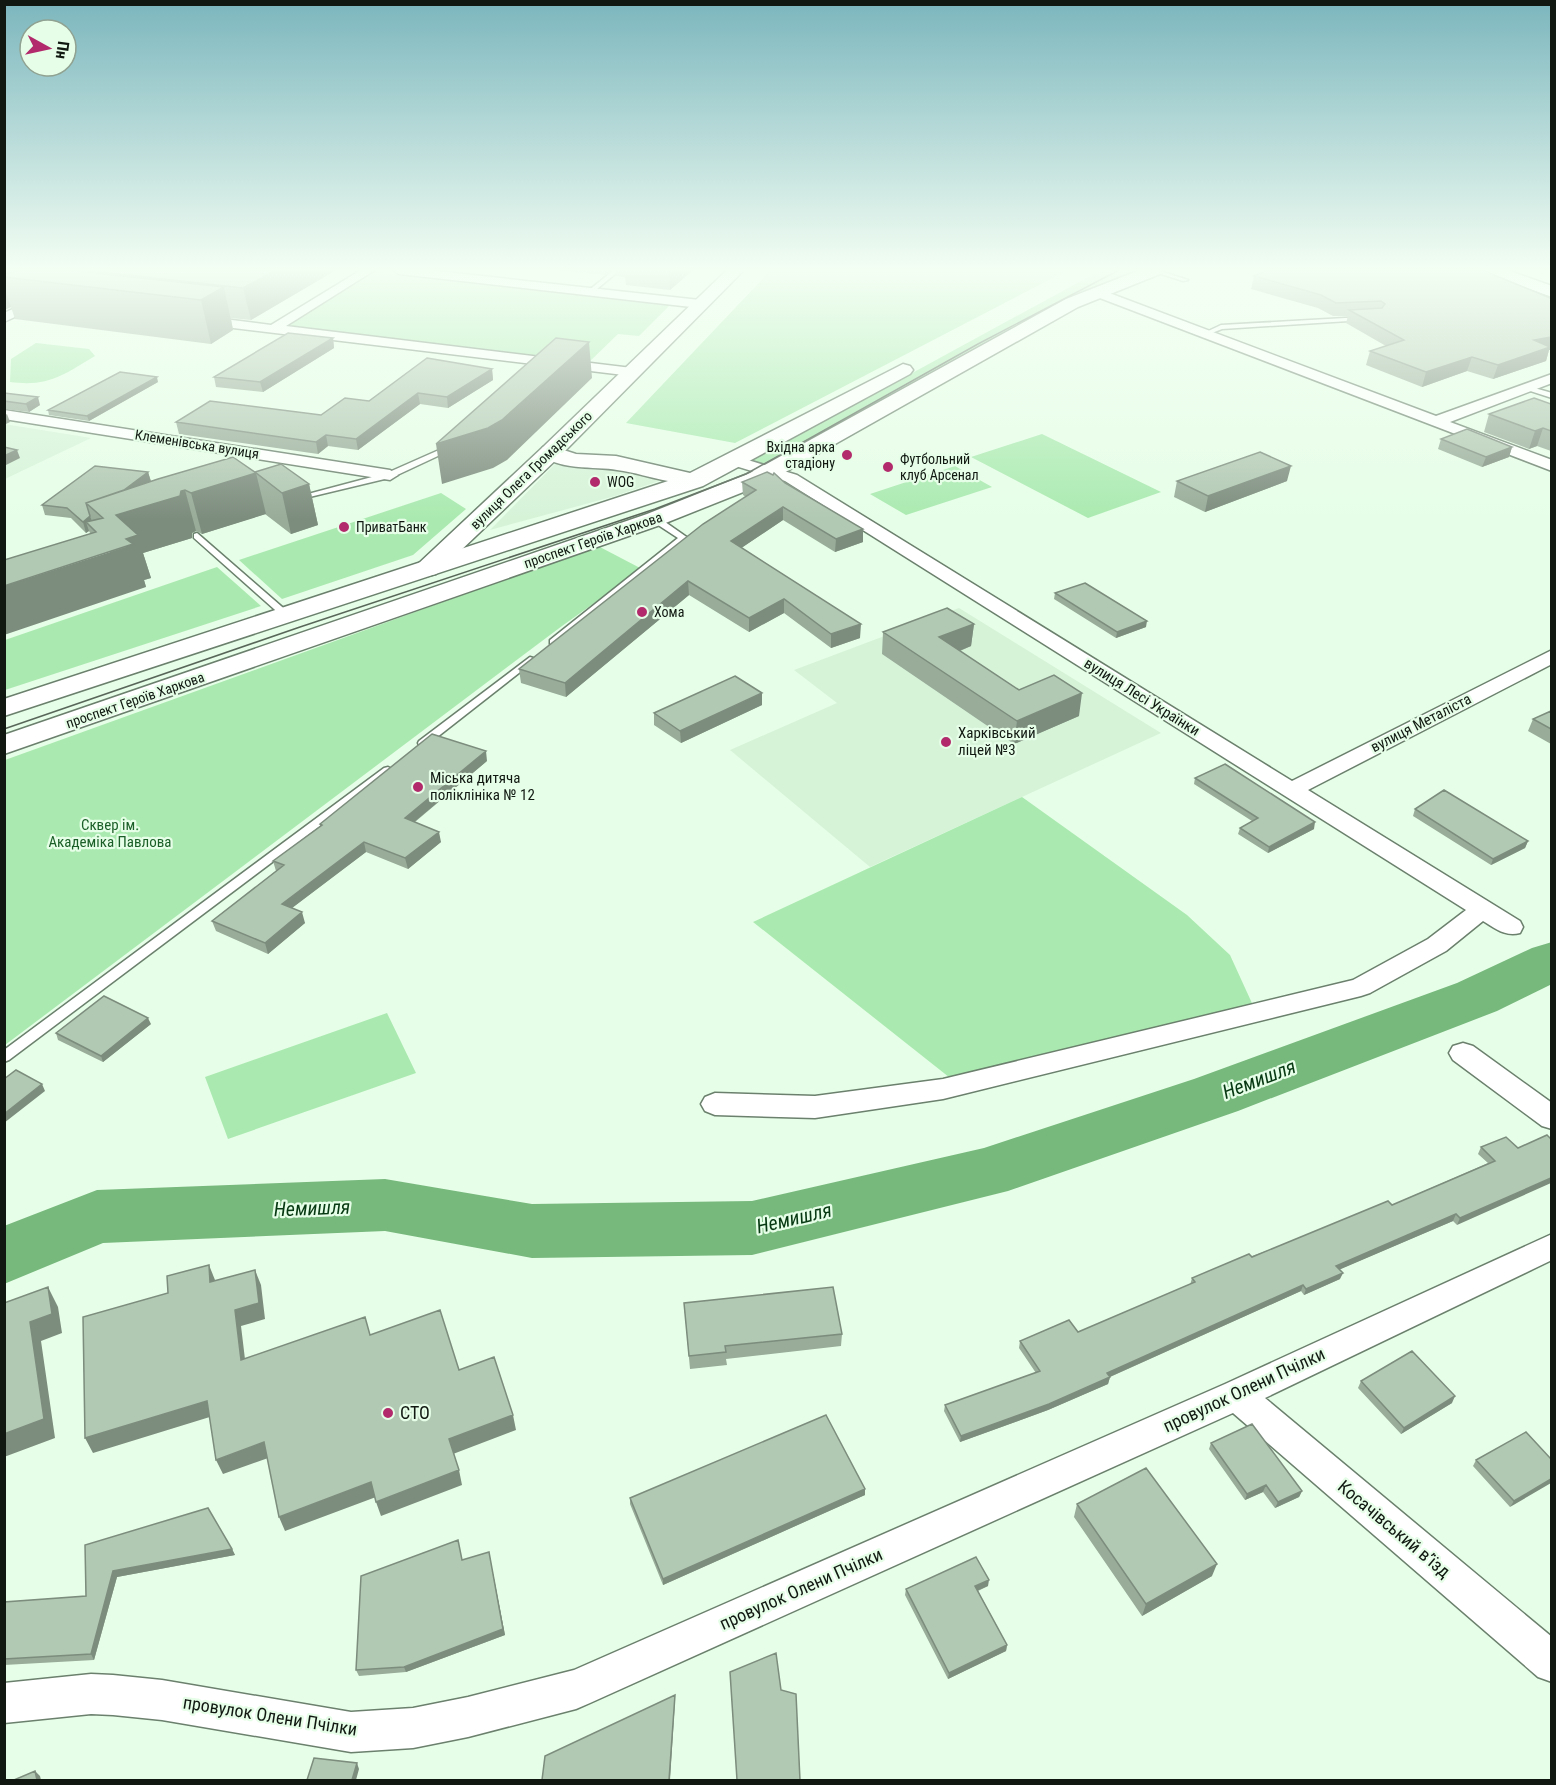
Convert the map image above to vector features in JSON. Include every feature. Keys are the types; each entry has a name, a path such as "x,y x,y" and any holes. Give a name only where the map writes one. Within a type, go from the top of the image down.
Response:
{"main road":[{"name":"вулиця Олега Громадського","path":"358,622 397,595 427,569 551,452 651,353"},
{"name":"проспект Героїв Харкова","path":"4,745 655,519 741,486 980,353"},
{"name":"проспект Героїв Харкова","path":"4,708 694,480 735,461 919,362"},
{"path":"551,452 573,460 616,463 694,480 700,484 700,489 688,506"}],"street":[{"path":"454,353 533,364 632,372"},
{"path":"1259,353 1551,466"},
{"path":"1435,422 1551,378"},
{"name":"Клеменівська вулиця","path":"4,414 390,475"},
{"name":"вулиця Лесі Українки","path":"735,461 791,478 1511,927"},
{"name":"вулиця Металіста","path":"1291,790 1551,656"},
{"path":"715,1104 815,1107 944,1089 1361,987 1437,945 1482,909"},
{"path":"1463,1053 1551,1118"},
{"name":"провулок Олени Пчілки","path":"4,1703 91,1694 113,1695 162,1700 351,1732 413,1728 468,1717 576,1689 1237,1395 1551,1246"},
{"name":"Косачівський в’їзд","path":"1237,1395 1551,1664"}],"lane":[{"path":"1527,387 1551,396"},
{"path":"284,501 390,475 442,453 459,443"},
{"path":"417,748 684,538 655,519"},
{"path":"197,536 286,615"},
{"path":"4,1057 399,762"}],"shaded area":[{"path":"4,424 91,438 5,479"},
{"path":"555,464 601,464 662,480 615,496 490,530"},
{"name":"Харківський ліцей №3","path":"959,608 1161,733 870,867 730,750 837,703 794,670"}],"green space":[{"path":"20,353 93,353 95,356 64,374 35,383 10,382 11,359"},
{"path":"499,353 598,353 587,364"},
{"path":"692,353 908,353 735,443 626,423"},
{"path":"948,353 970,353 767,466 751,461"},
{"path":"1042,434 1161,492 1088,518 971,457"},
{"path":"955,466 992,487 906,515 870,494"},
{"path":"441,493 466,509 413,555 282,599 239,560"},
{"name":"Сквер ім. Академіка Павлова","path":"598,546 642,569 562,626 5,1045 5,760"},
{"path":"217,567 261,606 5,690 5,640"},
{"path":"1022,797 1187,915 1230,955 1256,1012 959,1085 753,922"},
{"path":"387,1013 416,1073 228,1139 205,1077"}],"building":[{"path":"254,353 308,353 260,382 214,377"},
{"path":"539,353 576,353 502,420 488,428 436,444"},
{"path":"1376,353 1532,353 1498,365 1472,357 1426,372"},
{"path":"427,358 492,369 447,397 418,393 356,439 326,435 316,442 176,422 210,401 321,415 345,398 369,401"},
{"path":"120,372 157,377 87,416 48,410"},
{"path":"4,393 38,397 26,404 4,401"},
{"path":"1534,398 1551,404 1551,431 1543,428 1535,431 1489,414"},
{"path":"1467,429 1512,447 1486,457 1441,439"},
{"path":"4,447 17,450 4,456"},
{"path":"1260,452 1291,466 1208,496 1177,481"},
{"path":"233,457 256,473 191,493 181,491 180,496 116,515 138,535 126,539 133,544 4,586 4,560 96,532 86,522 103,518 86,503"},
{"path":"281,464 309,484 282,493 255,472"},
{"path":"95,466 148,472 124,490 86,503 90,516 83,522 67,508 42,505"},
{"path":"767,472 773,475 774,473 785,483 863,529 836,539 783,507 731,541 861,624 831,634 784,599 749,618 688,581 565,683 519,669 703,524 756,490 742,482"},
{"path":"1085,583 1147,621 1117,632 1055,593"},
{"path":"947,608 974,624 939,637 1019,690 1054,675 1082,693 1017,721 883,632"},
{"path":"735,676 762,693 680,731 654,713"},
{"path":"1551,711 1551,729 1533,719"},
{"path":"432,734 486,751 405,818 439,832 405,858 364,842 282,904 302,912 265,943 212,921 284,865 273,861 322,825 320,824"},
{"path":"1225,764 1315,822 1269,847 1240,828 1258,818 1195,778"},
{"path":"1444,790 1528,841 1493,859 1415,809"},
{"path":"104,996 148,1018 101,1056 56,1033"},
{"path":"16,1070 42,1084 4,1114 4,1079"},
{"path":"1547,1135 1551,1139 1551,1178 1460,1218 1456,1214 1336,1266 1343,1273 1306,1289 1303,1285 1107,1373 1110,1377 1049,1404 961,1436 945,1405 1040,1371 1020,1341 1069,1320 1078,1332 1195,1282 1192,1278 1249,1254 1252,1257 1388,1201 1392,1205 1495,1161 1481,1147 1506,1137 1518,1148"},
{"path":"209,1265 210,1282 255,1270 259,1303 235,1310 241,1360 365,1317 370,1335 440,1310 459,1370 494,1357 513,1415 449,1439 459,1470 376,1502 371,1482 279,1517 264,1442 216,1460 207,1401 85,1438 83,1317 168,1293 167,1276"},
{"path":"48,1287 52,1314 30,1322 44,1419 4,1434 4,1303"},
{"path":"833,1287 842,1334 725,1346 726,1352 689,1356 684,1303"},
{"path":"1412,1351 1455,1396 1404,1428 1361,1381"},
{"path":"826,1415 865,1489 663,1579 630,1498"},
{"path":"1252,1424 1302,1491 1278,1502 1266,1485 1247,1494 1211,1443"},
{"path":"1526,1432 1551,1459 1551,1479 1514,1501 1476,1460"},
{"path":"1146,1468 1217,1564 1146,1604 1077,1504"},
{"path":"208,1508 232,1549 113,1571 91,1654 4,1659 4,1602 86,1596 85,1545"},
{"path":"458,1540 462,1560 489,1552 503,1629 404,1667 356,1670 361,1576"},
{"path":"976,1557 989,1580 975,1586 1007,1645 949,1673 906,1589"},
{"path":"776,1653 781,1690 796,1694 800,1780 737,1780 730,1672"},
{"path":"675,1695 669,1780 542,1780 545,1756"},
{"path":"314,1758 357,1763 352,1780 307,1780"},
{"path":"35,1771 37,1780 14,1780"}],"waterway":[{"name":"Немишля","path":"4,1256 97,1217 385,1205 532,1231 752,1228 985,1173 1216,1095 1477,997 1552,961"}],"tram line":[{"path":"4,729 300,627 655,509 746,474 961,353"}],"place":[{"name":"Вхідна арка стадіону","path":"847,455"},
{"name":"Футбольний клуб Арсенал","path":"888,467"},
{"name":"WOG","path":"595,482"},
{"name":"ПриватБанк","path":"344,527"},
{"name":"Хома","path":"642,612"},
{"name":"Харківський ліцей №3","path":"946,742"},
{"name":"Міська дитяча поліклініка № 12","path":"418,787"},
{"name":"СТО","path":"388,1413"}]}
